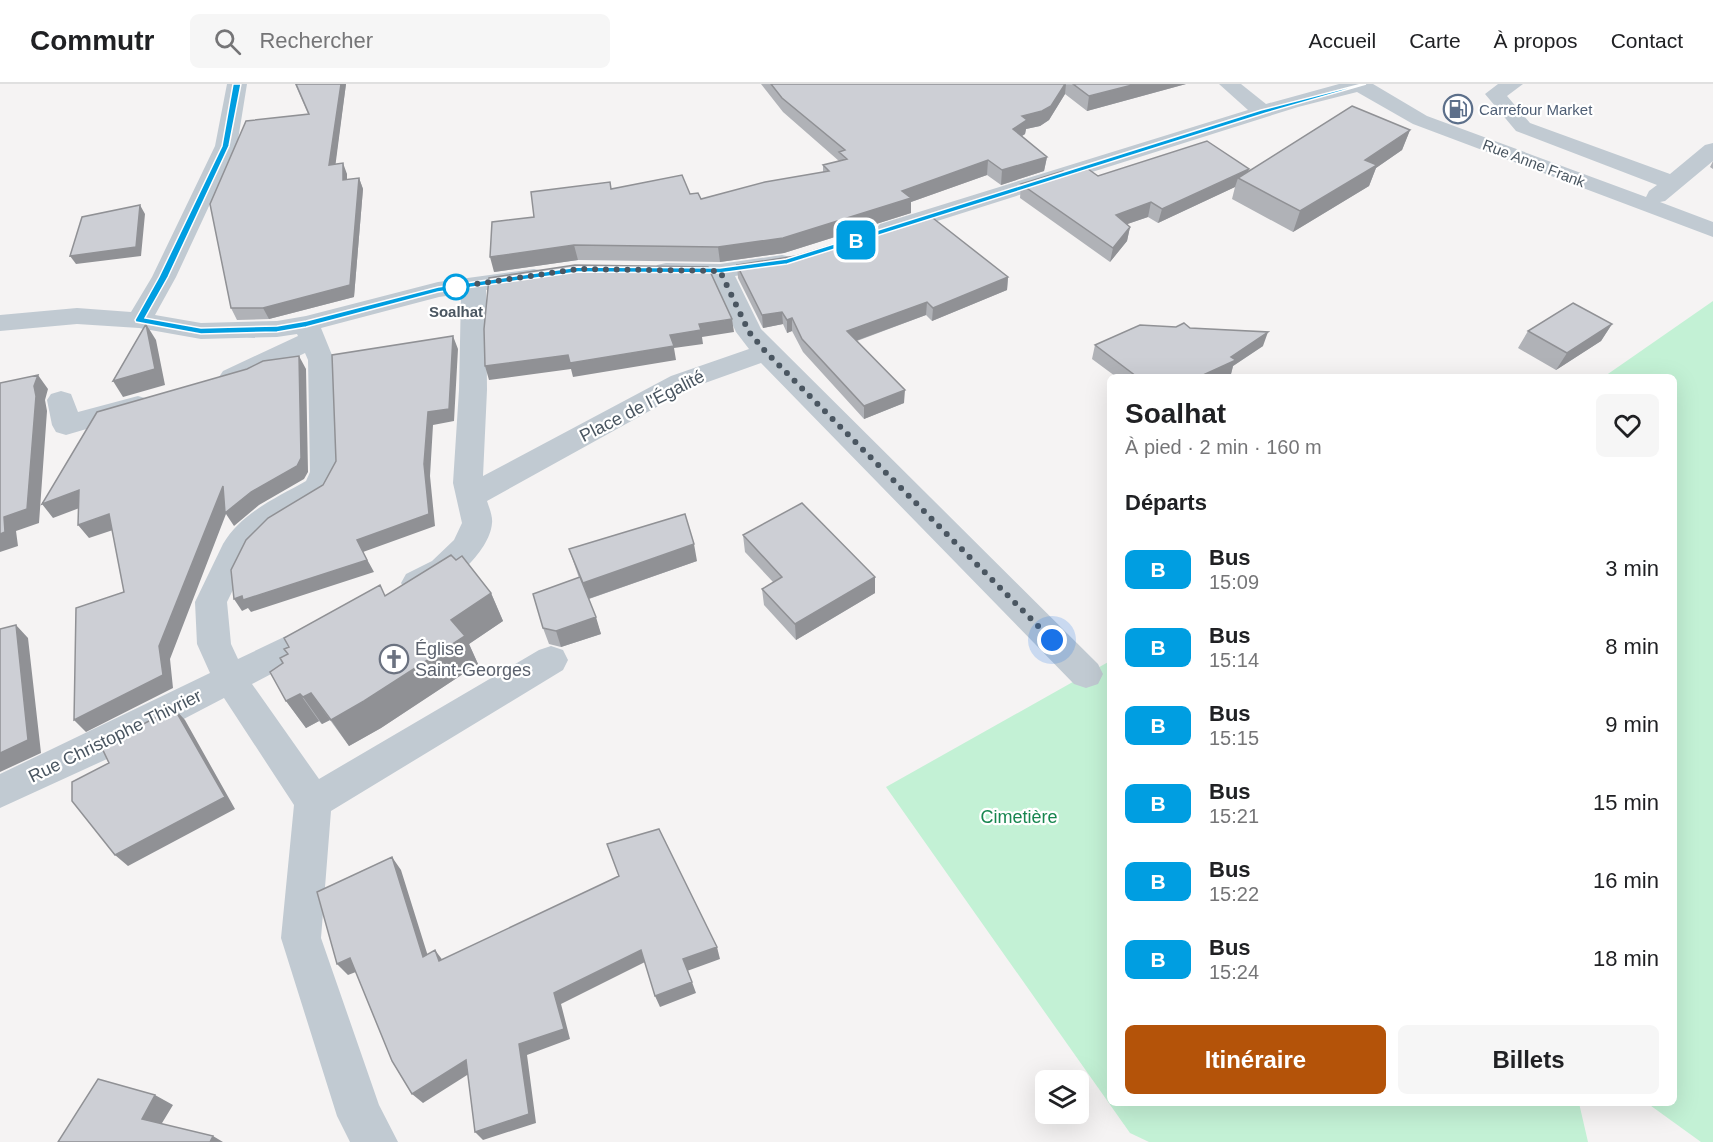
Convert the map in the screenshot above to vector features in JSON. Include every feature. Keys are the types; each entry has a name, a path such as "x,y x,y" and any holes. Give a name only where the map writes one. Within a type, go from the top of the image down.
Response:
{"street":[{"path":"140,320 164,277 225,146 237,84"},
{"path":"1229,84 1263,112"},
{"path":"862,238 1263,112 1361,84"},
{"name":"Rue Anne Frank","path":"1361,84 1426,122 1713,230"},
{"path":"1514,84 1495,94 1523,127 1673,183"},
{"path":"1647,205 1713,150"},
{"path":"649,270 720,271 787,262 808,255"},
{"path":"720,271 749,332 766,352 1086,674"},
{"path":"210,384 244,374 321,345 438,290 555,273"},
{"path":"394,595 443,569 467,547 477,523 468,483 473,390 461,337 474,284"},
{"path":"0,323 77,316 140,320 201,331 239,332 321,345"},
{"path":"321,345 325,472 317,488 263,520 240,544 211,602 214,644 229,678 313,802 301,938 360,1116 375,1142"},
{"name":"Place de l'Égalité","path":"471,496 681,382 766,352"},
{"path":"61,400 66,425 166,397"},
{"path":"229,678 354,615"},
{"path":"313,802 551,660"},
{"name":"Rue Christophe Thivrier","path":"0,792 94,748 229,678"}],"green space":[{"path":"1713,301 1713,1142 1701,1142 1651,1106 1677,1106 1677,374 1608,374"},
{"name":"Cimetière","path":"1107,663 1107,1100 1089,1075 1089,1070 1086,1070 886,787"},
{"name":"Cimetière","path":"1111,1106 1580,1106 1588,1142 1149,1142 1130,1133"}],"building":[{"path":"296,84 341,84 329,165 343,163 343,180 359,178 350,285 263,308 231,308 210,204 246,121 309,114"},
{"path":"771,84 1065,84 1051,106 1022,116 1027,120 1013,129 1047,157 1002,170 988,160 902,191 911,198 783,238 718,247 574,245 490,257 492,222 534,217 531,192 610,182 611,189 682,175 690,194 698,193 701,199 765,182 829,171 823,165 847,159 839,152 845,150 782,98"},
{"path":"1073,84 1136,84 1089,96"},
{"path":"1352,106 1410,130 1365,160 1377,165 1300,211 1238,178"},
{"path":"1207,141 1249,169 1162,209 1151,202 1116,215 1130,227 1113,248 1021,184 1063,171 1068,175 1088,169 1098,176"},
{"path":"140,205 136,247 70,256 82,217"},
{"path":"929,215 1008,277 933,308 927,302 847,331 905,390 864,406 802,339 792,318 787,320 782,312 762,315 737,265 796,256"},
{"path":"575,265 708,267 732,319 699,324 701,330 670,335 674,346 570,363 568,355 485,366 484,329 489,278"},
{"path":"1573,303 1612,324 1567,353 1528,331"},
{"path":"1184,323 1190,328 1268,332 1231,357 1236,360 1205,374 1133,374 1095,345 1140,325 1176,327"},
{"path":"146,324 155,369 113,381"},
{"path":"453,336 449,409 428,412 424,464 429,514 357,540 367,560 243,600 242,596 234,599 231,570 246,540 268,518 323,485 336,461 332,355"},
{"path":"299,356 301,458 297,466 251,492 225,513 223,486 159,646 163,675 74,720 76,608 124,592 109,514 78,525 79,490 42,504 97,412 247,369 263,361"},
{"path":"38,375 34,386 36,396 27,509 4,517 5,532 0,534 0,383"},
{"path":"802,503 875,577 795,624 762,589 782,577 743,535"},
{"path":"685,514 694,544 583,583 569,549"},
{"path":"451,555 456,560 462,556 491,593 451,620 465,636 331,720 311,693 303,697 300,694 286,701 270,672 283,663 280,658 288,654 284,649 289,647 284,638 380,585 385,596"},
{"path":"580,577 596,617 556,631 543,628 533,594"},
{"path":"16,625 28,740 0,753 0,629"},
{"path":"174,708 225,797 115,855 72,801 72,782 109,763 101,746"},
{"path":"659,829 717,947 683,959 692,982 655,996 641,950 554,993 564,1029 519,1044 529,1114 475,1132 466,1060 412,1094 392,1061 350,958 337,964 317,892 392,857 423,957 435,950 439,961 619,876 607,844"},
{"path":"98,1079 155,1095 142,1119 213,1136 210,1142 58,1142"}],"bus line":[{"name":"B","path":"237,84 225,146 164,277 140,320 201,331 239,332 277,329 306,324 438,290 578,269 720,271 787,262 1027,185 1292,103 1362,84"}],"place":[{"name":"Carrefour Market","path":"1458,109"},
{"name":"Soalhat","path":"456,287"},
{"name":"Église Saint-Georges","path":"394,659"}],"route":[{"path":"456,287 578,269 720,271 749,332 766,352 1052,640"}]}
